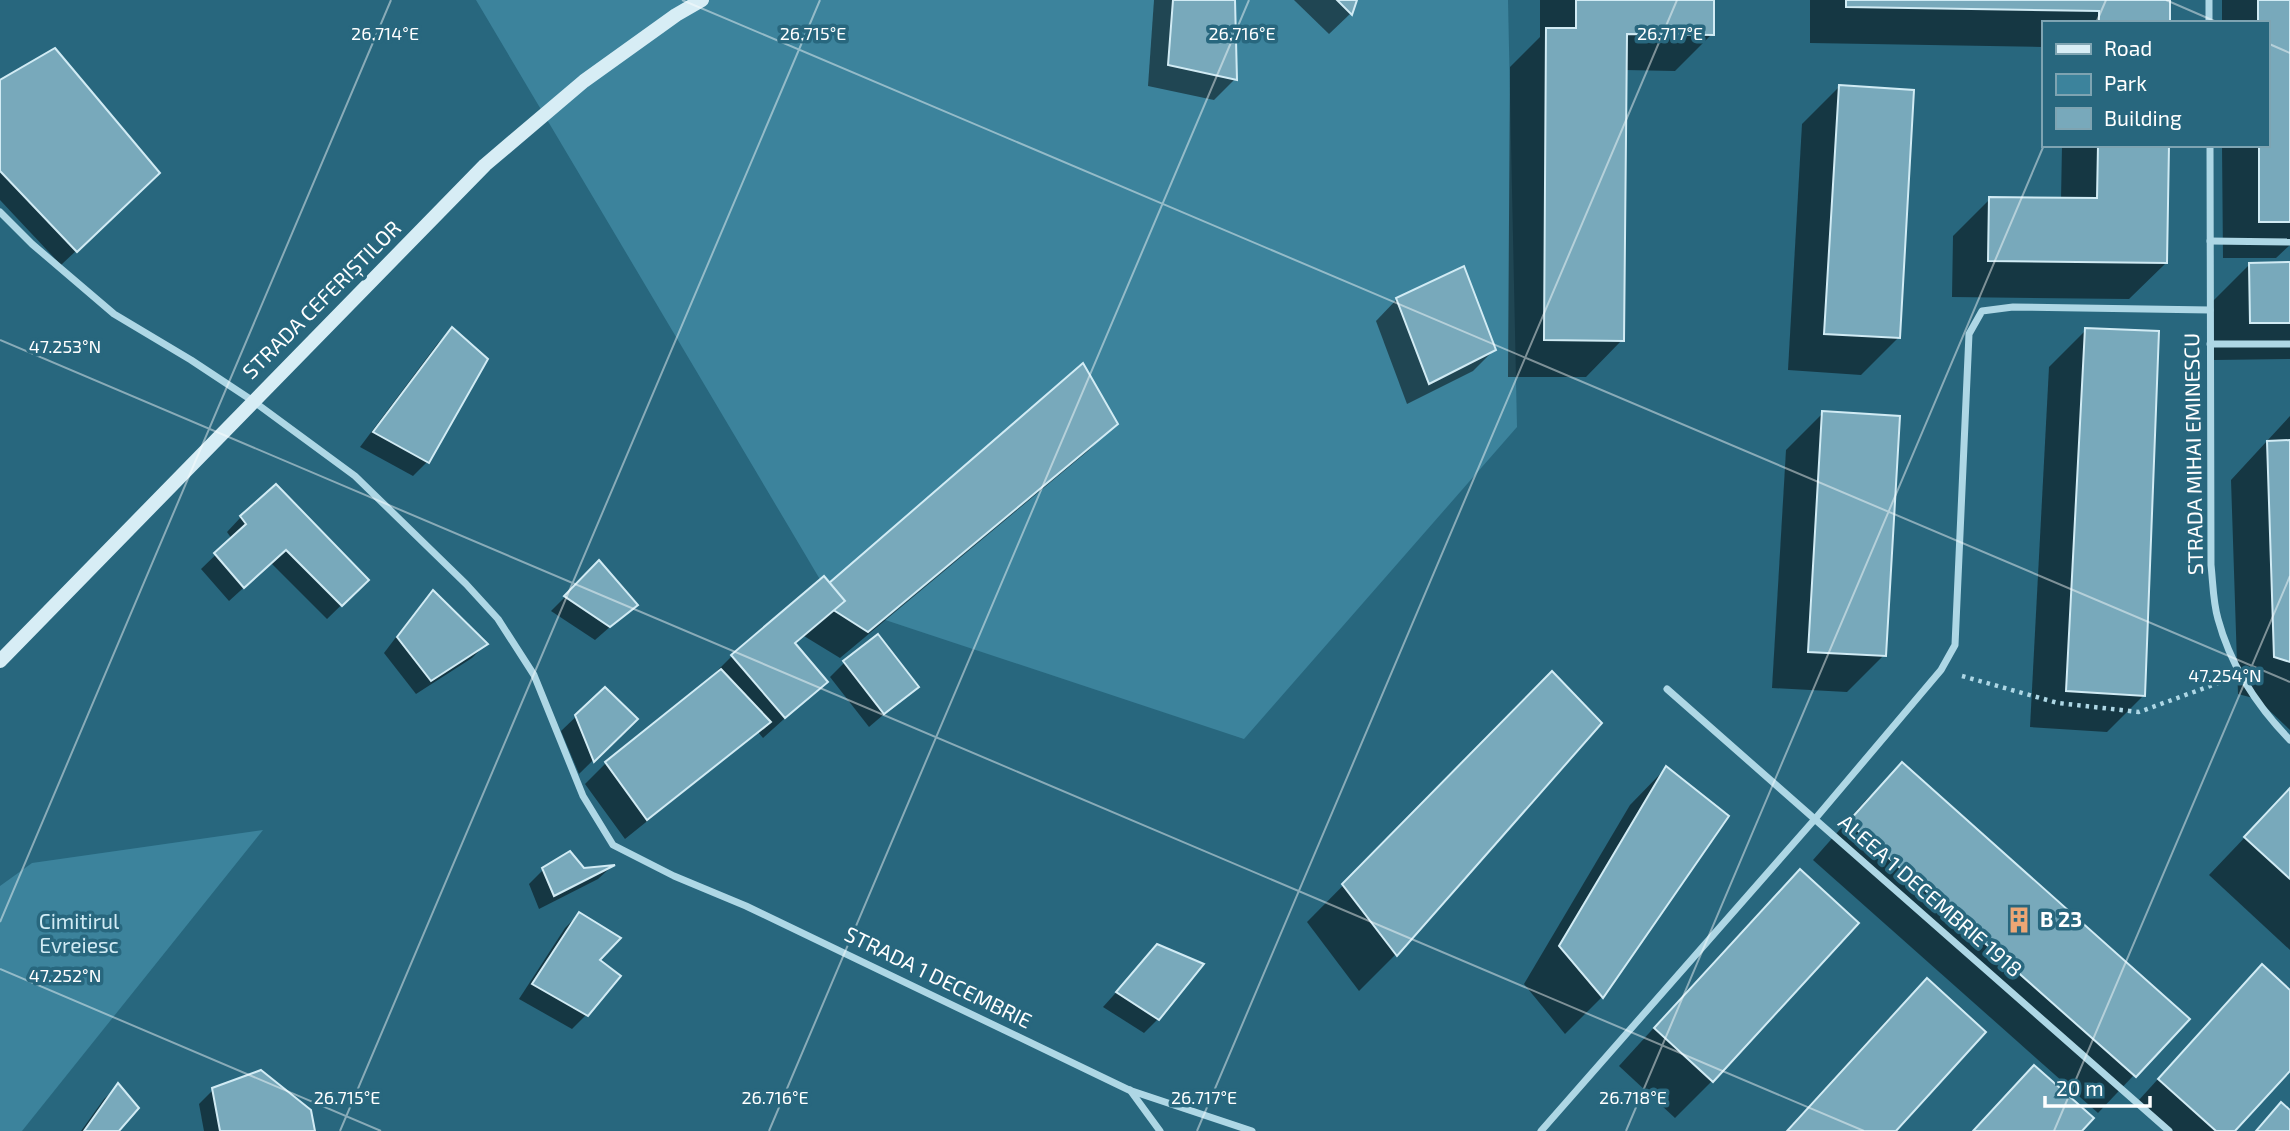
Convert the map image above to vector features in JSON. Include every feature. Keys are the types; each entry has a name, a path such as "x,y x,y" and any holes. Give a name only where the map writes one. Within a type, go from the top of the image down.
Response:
{"street":[{"name":"STRADA CEFERIȘTILOR","path":"0,661 485,165 584,81 676,15 702,0"},
{"path":"2209,0 2209,21"},
{"name":"STRADA MIHAI EMINESCU","path":"2210,147 2211,565 2218,618 2241,675 2262,710 2290,740"},
{"path":"0,212 32,244 114,314 253,401"},
{"path":"2210,241 2290,242"},
{"path":"1541,1131 1815,819 1941,670 1955,645 1969,334 1982,311 2013,307 2210,310"},
{"path":"2210,344 2290,344"},
{"name":"STRADA 1 DECEMBRIE","path":"253,401 355,476 467,584 498,619 534,675 583,796 613,845 1129,1090 1252,1131"},
{"name":"ALEEA 1 DECEMBRIE 1918","path":"1667,689 2169,1131"},
{"path":"1129,1090 1160,1131"}],"path":[{"path":"1941,670 2058,703 2139,712 2241,675"}],"green space":[{"path":"476,0 1508,0 1517,427 1244,739 834,603"},
{"name":"Cimitirul Evreiesc","path":"263,830 22,1131 0,1131 0,886 32,863"}],"building":[{"path":"1173,0 1235,0 1237,80 1168,65"},
{"path":"1337,0 1357,0 1352,15"},
{"path":"1576,0 1714,0 1714,35 1627,34 1624,341 1544,340 1546,28 1576,28"},
{"path":"1846,0 2170,0 2170,21 2099,21 2099,11 1846,7"},
{"path":"2258,0 2290,0 2290,222 2259,222 2259,147 2269,147 2269,21 2258,21"},
{"path":"55,48 160,173 77,252 0,171 0,80"},
{"path":"1839,85 1914,90 1900,338 1824,334"},
{"path":"2098,147 2169,147 2167,263 1988,261 1989,197 2097,198"},
{"path":"2290,262 2290,323 2250,323 2249,263"},
{"path":"1464,266 1496,350 1429,384 1396,298"},
{"path":"452,327 488,359 429,463 373,432"},
{"path":"2085,328 2159,331 2145,696 2066,691"},
{"path":"1083,363 1118,424 868,632 813,597"},
{"path":"1822,411 1900,416 1886,656 1808,652"},
{"path":"2290,440 2290,662 2274,657 2267,441"},
{"path":"276,484 369,580 342,606 286,550 244,588 214,553 246,524 240,516"},
{"path":"599,560 638,605 610,627 564,596"},
{"path":"824,576 845,601 795,643 828,682 785,718 731,655"},
{"path":"433,590 488,644 431,681 397,637"},
{"path":"878,634 919,687 884,714 843,661"},
{"path":"721,669 771,722 647,820 605,762"},
{"path":"1552,671 1602,723 1397,956 1342,884"},
{"path":"605,687 638,719 594,762 575,715"},
{"name":"B 23","path":"1902,762 2190,1019 2136,1077 1848,822"},
{"path":"1666,766 1729,816 1603,998 1559,946"},
{"path":"2290,788 2290,879 2244,837"},
{"path":"570,851 584,868 615,865 554,896 542,868"},
{"path":"1800,869 1859,923 1713,1082 1654,1028"},
{"path":"579,912 621,938 600,960 621,976 588,1016 532,984"},
{"path":"1157,944 1204,964 1159,1020 1116,992"},
{"path":"2262,964 2290,990 2290,1071 2235,1131 2216,1131 2158,1079"},
{"path":"1927,978 1986,1032 1896,1131 1787,1131"},
{"path":"2034,1065 2094,1118 2082,1131 1973,1131"},
{"path":"261,1070 311,1110 315,1131 220,1131 212,1088"},
{"path":"118,1083 139,1108 119,1131 84,1131"},
{"path":"2281,1102 2290,1110 2290,1131 2256,1131"}],"place":[{"name":"B 23","path":"2019,920"}]}
